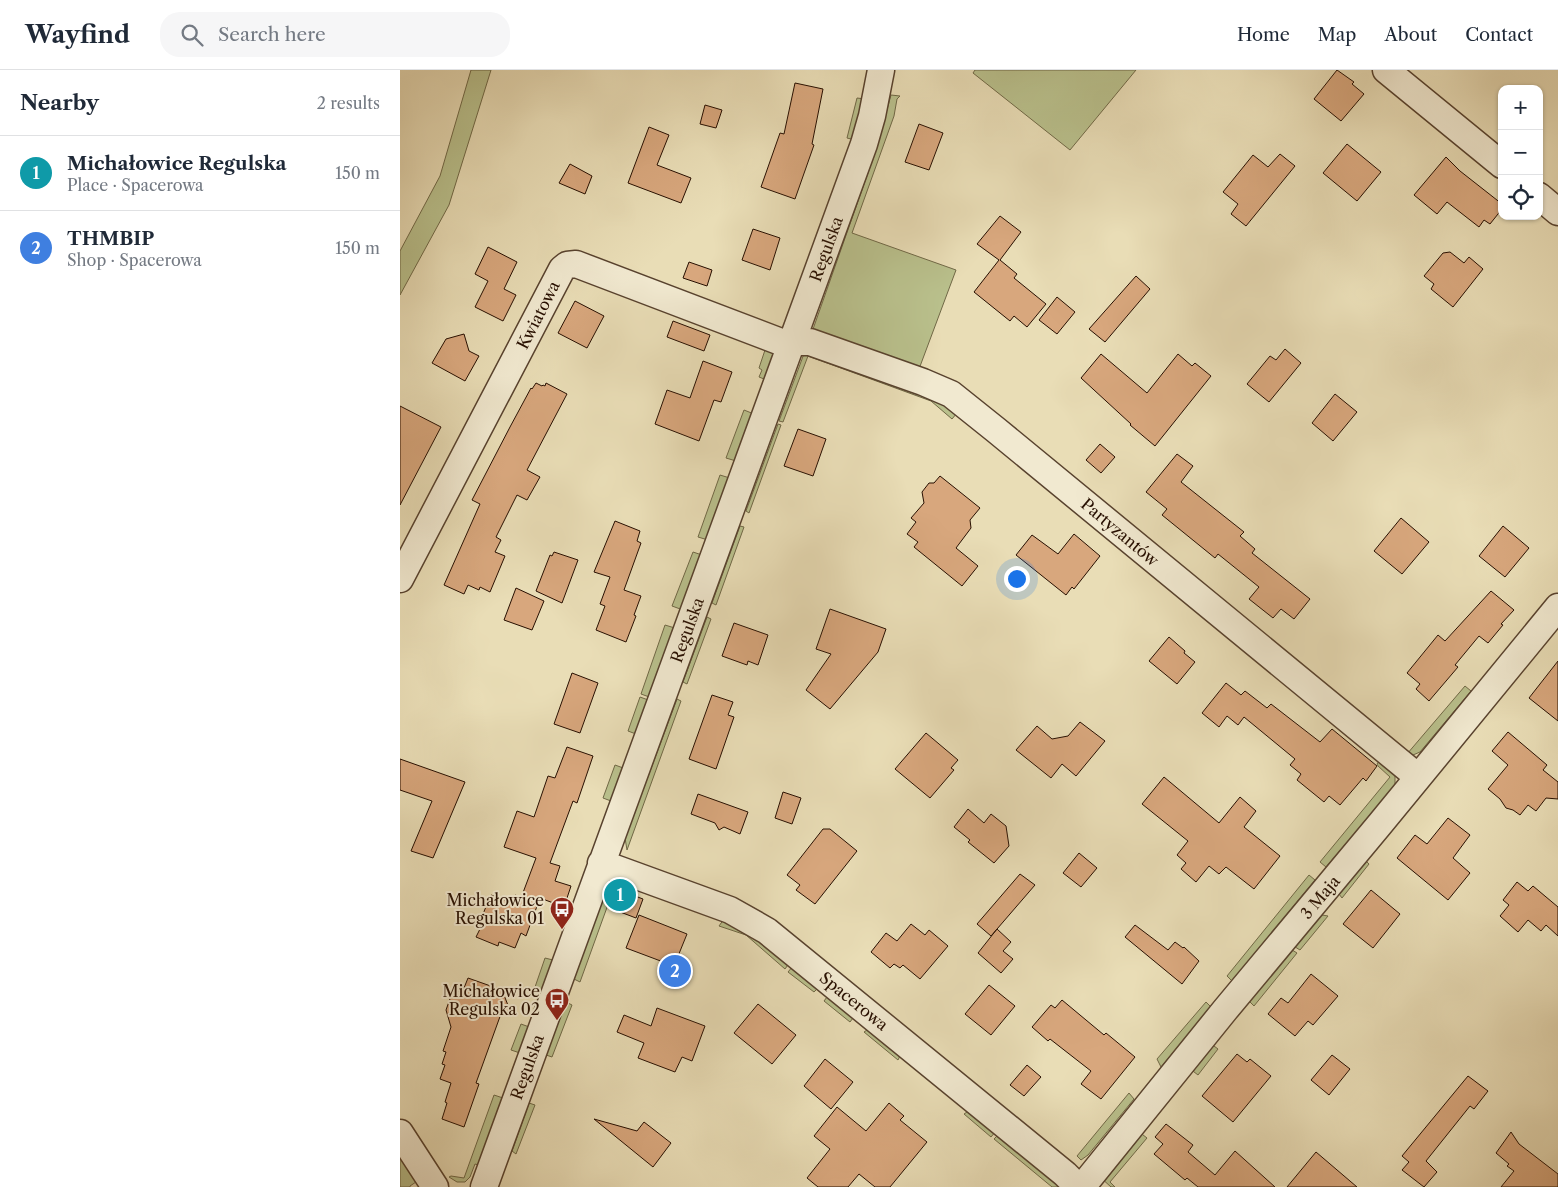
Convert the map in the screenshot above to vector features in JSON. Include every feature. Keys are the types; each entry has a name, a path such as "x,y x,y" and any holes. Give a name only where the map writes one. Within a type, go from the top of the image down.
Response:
{"street":[{"name":"Regulska","path":"484,1187 864,144 872,116 881,70"},
{"path":"1386,70 1498,162"},
{"path":"1543,199 1558,212"},
{"name":"Kwiatowa","path":"400,579 564,267 571,264 579,264 781,342 793,342"},
{"name":"Partyzantów","path":"793,342 810,342 923,382 955,397 1418,777"},
{"name":"3 Maja","path":"1080,1187 1558,607"},
{"name":"Spacerowa","path":"601,863 730,910 767,931 1080,1187"},
{"path":"400,1133 435,1187"}],"green space":[{"path":"471,70 491,70 449,205 400,295 400,251 440,176"},
{"path":"975,70 1136,70 1070,150 973,73"},
{"path":"891,95 900,96 897,99 894,116 852,233 956,270 919,369 812,332 876,150"},
{"path":"857,98 865,99 855,140 847,138"},
{"path":"572,273 579,273 767,345 777,359 769,381 759,377 762,370 759,368 765,350 754,341 577,275 568,280 551,313 567,278"},
{"path":"805,351 918,388 957,413 952,419 931,401 808,356 783,422 779,421"},
{"path":"744,410 754,414 736,461 726,458"},
{"path":"778,424 781,425 749,513 746,511"},
{"path":"720,475 733,479 708,540 698,537"},
{"path":"740,526 744,527 716,605 712,603"},
{"path":"693,552 705,556 683,610 672,606"},
{"path":"707,617 711,619 687,684 683,682"},
{"path":"665,625 678,629 652,698 641,694"},
{"path":"1465,686 1471,691 1420,752 1413,755 1407,754"},
{"path":"640,697 651,701 636,734 628,731"},
{"path":"677,699 681,701 627,850 625,838"},
{"path":"1380,760 1395,775 1395,786 1326,867 1320,862 1390,777 1378,766 1377,764"},
{"path":"615,765 626,769 611,801 603,798"},
{"path":"1363,858 1369,864 1342,898 1336,890"},
{"path":"1309,875 1315,880 1232,981 1227,976"},
{"path":"618,883 629,885 627,892 614,888 580,982 574,979 608,885"},
{"path":"1316,914 1328,916 1300,950 1292,945"},
{"path":"724,919 738,926 790,962 785,969 746,935 719,926"},
{"path":"1289,948 1297,953 1254,1006 1247,999"},
{"path":"545,958 553,960 542,993 534,990"},
{"path":"793,966 817,989 814,992 788,972"},
{"path":"831,996 853,1018 850,1022 824,1001 827,997"},
{"path":"566,1002 572,1005 552,1057 546,1055"},
{"path":"1206,1002 1211,1007 1161,1067 1157,1059"},
{"path":"521,1024 532,1028 520,1053 511,1050"},
{"path":"870,1028 901,1054 898,1060 864,1032"},
{"path":"1210,1043 1218,1049 1198,1075 1189,1068"},
{"path":"1129,1093 1134,1099 1088,1155 1081,1160 1077,1156"},
{"path":"494,1095 506,1099 482,1166 475,1164 470,1177 465,1182 457,1182 449,1177 464,1178"},
{"path":"529,1103 535,1105 516,1154 512,1151"},
{"path":"970,1110 996,1131 991,1137 964,1114"},
{"path":"1138,1131 1147,1138 1110,1182 1115,1187 1111,1187 1100,1177"},
{"path":"999,1134 1060,1187 1052,1187 994,1139"},
{"path":"400,1151 419,1180 410,1187 400,1187"}],"building":[{"path":"1337,70 1354,82 1352,84 1364,94 1341,121 1314,99"},
{"path":"795,83 823,89 812,144 814,145 795,199 761,187 780,133 784,134"},
{"path":"705,105 722,110 716,128 700,124"},
{"path":"919,124 943,133 929,170 905,162"},
{"path":"649,127 669,135 657,165 691,178 681,203 628,183"},
{"path":"1347,144 1381,172 1357,201 1323,173"},
{"path":"1280,154 1295,166 1246,226 1231,214 1238,204 1223,192 1253,155 1268,167"},
{"path":"1446,157 1460,171 1498,201 1498,214 1490,224 1484,220 1479,227 1447,202 1437,214 1414,195"},
{"path":"570,164 592,176 585,194 559,183"},
{"path":"1000,216 1021,232 1000,260 1017,274 1014,278 1046,304 1027,327 1014,316 1010,321 974,292 999,260 977,244"},
{"path":"753,229 780,238 770,270 742,260"},
{"path":"488,247 517,262 504,289 516,295 503,321 475,307 488,281 475,274"},
{"path":"1450,252 1464,263 1469,257 1483,269 1453,307 1431,289 1434,284 1424,276 1443,253"},
{"path":"689,262 712,270 707,286 683,278"},
{"path":"1136,276 1150,289 1105,342 1089,329"},
{"path":"1057,297 1075,312 1057,334 1039,320"},
{"path":"575,301 604,316 587,348 558,333"},
{"path":"673,321 710,335 704,351 667,337"},
{"path":"464,334 469,351 479,356 465,381 432,363 446,339"},
{"path":"1285,349 1301,363 1269,402 1247,384 1270,356 1276,360"},
{"path":"1101,354 1147,393 1178,354 1192,366 1195,363 1211,376 1155,446 1081,378"},
{"path":"703,361 732,372 721,402 714,400 699,441 655,424 667,390 690,398"},
{"path":"536,383 545,386 546,383 567,394 527,470 540,477 527,500 517,495 496,537 501,540 495,552 505,556 490,592 480,587 479,590 468,585 464,594 444,585 480,504 472,500 531,388"},
{"path":"1335,394 1357,412 1333,441 1312,423"},
{"path":"400,406 441,427 400,505"},
{"path":"798,429 826,439 813,476 784,466"},
{"path":"1100,444 1115,457 1101,473 1086,460"},
{"path":"1177,454 1193,466 1181,482 1244,532 1240,536 1255,549 1252,553 1310,599 1294,619 1281,609 1273,618 1249,599 1259,587 1218,554 1215,558 1162,515 1167,509 1146,492"},
{"path":"940,476 980,508 970,520 971,528 956,548 978,566 962,586 914,547 918,542 907,534 916,522 911,518 924,503 922,492 929,483 934,483"},
{"path":"1401,518 1429,542 1402,574 1374,551"},
{"path":"615,521 640,531 637,541 641,543 624,590 641,596 626,642 596,630 605,606 600,604 610,577 594,572"},
{"path":"1503,526 1529,548 1505,577 1479,556"},
{"path":"1074,534 1100,556 1074,589 1072,587 1066,595 1016,555 1032,535 1058,554"},
{"path":"554,552 578,560 562,603 536,591 550,555 552,556"},
{"path":"516,588 544,601 532,630 504,620"},
{"path":"1491,591 1514,610 1501,624 1503,625 1488,643 1479,636 1455,665 1458,667 1429,701 1416,689 1420,684 1407,673 1438,635 1445,641"},
{"path":"830,609 886,629 878,652 830,709 806,690 831,654 816,649"},
{"path":"734,623 768,635 758,665 748,661 747,665 722,656"},
{"path":"1169,637 1195,662 1177,684 1149,661"},
{"path":"1558,661 1558,721 1529,698"},
{"path":"572,673 598,683 580,733 554,724"},
{"path":"1226,683 1241,695 1245,691 1267,708 1271,704 1320,742 1332,729 1377,766 1366,781 1363,778 1340,805 1329,796 1324,802 1297,780 1301,774 1290,765 1295,759 1244,717 1238,725 1227,716 1219,727 1202,713"},
{"path":"712,695 733,702 728,715 734,717 716,769 689,759"},
{"path":"1080,722 1105,741 1076,776 1062,764 1051,778 1016,750 1037,726 1052,739 1068,736"},
{"path":"1508,732 1547,765 1543,770 1558,782 1558,799 1546,798 1536,811 1528,805 1520,815 1506,808 1500,799 1488,789 1508,765 1492,751"},
{"path":"926,733 958,760 951,768 954,770 930,798 895,769"},
{"path":"567,747 593,756 577,803 573,801 550,863 560,866 555,881 571,886 564,907 540,898 526,936 521,933 515,948 499,942 498,946 476,937 480,929 477,928 491,895 512,903 515,895 521,898 536,858 504,847 517,811 534,817 548,776 555,778"},
{"path":"400,759 465,782 433,858 411,851 432,801 400,790"},
{"path":"1164,777 1219,823 1240,797 1256,811 1244,827 1280,856 1254,889 1226,867 1219,874 1209,866 1196,882 1181,869 1186,863 1177,855 1188,841 1142,804"},
{"path":"783,792 801,798 792,824 775,818"},
{"path":"698,794 748,812 740,834 724,827 719,830 715,823 691,814"},
{"path":"968,809 984,823 991,814 1006,826 1009,846 994,863 968,842 970,840 954,827"},
{"path":"1448,818 1470,835 1453,858 1470,873 1448,900 1397,858 1415,835 1427,844"},
{"path":"823,829 830,829 857,851 815,904 796,890 800,885 787,875"},
{"path":"1079,853 1097,868 1081,887 1063,873"},
{"path":"1020,874 1035,885 991,936 977,924"},
{"path":"1517,882 1528,891 1533,886 1558,907 1558,936 1546,925 1541,931 1528,920 1518,932 1500,916 1509,905 1503,900"},
{"path":"614,888 643,899 636,918 607,907"},
{"path":"1371,890 1400,914 1373,948 1343,924"},
{"path":"639,915 687,934 674,966 626,948"},
{"path":"911,924 925,935 929,930 948,946 920,979 903,965 900,968 894,964 890,968 871,952 886,933 897,941"},
{"path":"1135,925 1168,950 1175,942 1184,947 1199,961 1182,984 1125,937"},
{"path":"997,929 1011,942 1003,951 1013,959 1001,973 978,953"},
{"path":"1311,974 1338,996 1313,1025 1308,1021 1295,1036 1268,1014 1281,998 1288,1003"},
{"path":"468,978 502,990 511,1013 502,1011 476,1083 479,1084 464,1127 442,1119 451,1083 440,1079 445,1065 442,1064 446,1052 443,1051 451,1027 446,1010 451,996 464,988"},
{"path":"989,985 1015,1006 991,1035 965,1014"},
{"path":"1062,1000 1104,1035 1106,1033 1135,1057 1101,1099 1081,1084 1091,1071 1050,1039 1048,1041 1032,1027 1051,1005 1055,1008"},
{"path":"758,1004 796,1035 772,1064 734,1033"},
{"path":"657,1008 705,1026 692,1061 682,1057 675,1072 638,1058 644,1043 617,1032 624,1015 651,1026"},
{"path":"1237,1054 1247,1062 1250,1059 1271,1076 1233,1122 1202,1096"},
{"path":"1332,1055 1350,1069 1329,1095 1311,1080"},
{"path":"825,1059 853,1082 831,1109 804,1086"},
{"path":"1027,1065 1041,1077 1024,1096 1010,1085"},
{"path":"1468,1076 1488,1091 1474,1109 1470,1106 1426,1161 1437,1172 1424,1187 1402,1170 1409,1162 1402,1156"},
{"path":"889,1103 904,1116 900,1120 927,1142 890,1187 875,1187 859,1174 848,1187 818,1187 807,1178 830,1149 814,1136 837,1107 866,1131"},
{"path":"594,1119 637,1131 644,1122 671,1143 653,1167"},
{"path":"1166,1124 1193,1145 1188,1152 1215,1175 1235,1151 1275,1187 1198,1187 1187,1178 1185,1180 1154,1154 1163,1144 1155,1137"},
{"path":"1511,1132 1519,1144 1558,1174 1558,1187 1501,1187 1514,1171 1496,1153"},
{"path":"1316,1152 1357,1187 1287,1187"}],"place":[{"name":"Michałowice Regulska","path":"620,895"},
{"name":"Michałowice Regulska 01","path":"562,930"},
{"name":"THMBIP","path":"675,971"},
{"name":"Michałowice Regulska 02","path":"557,1021"}]}
